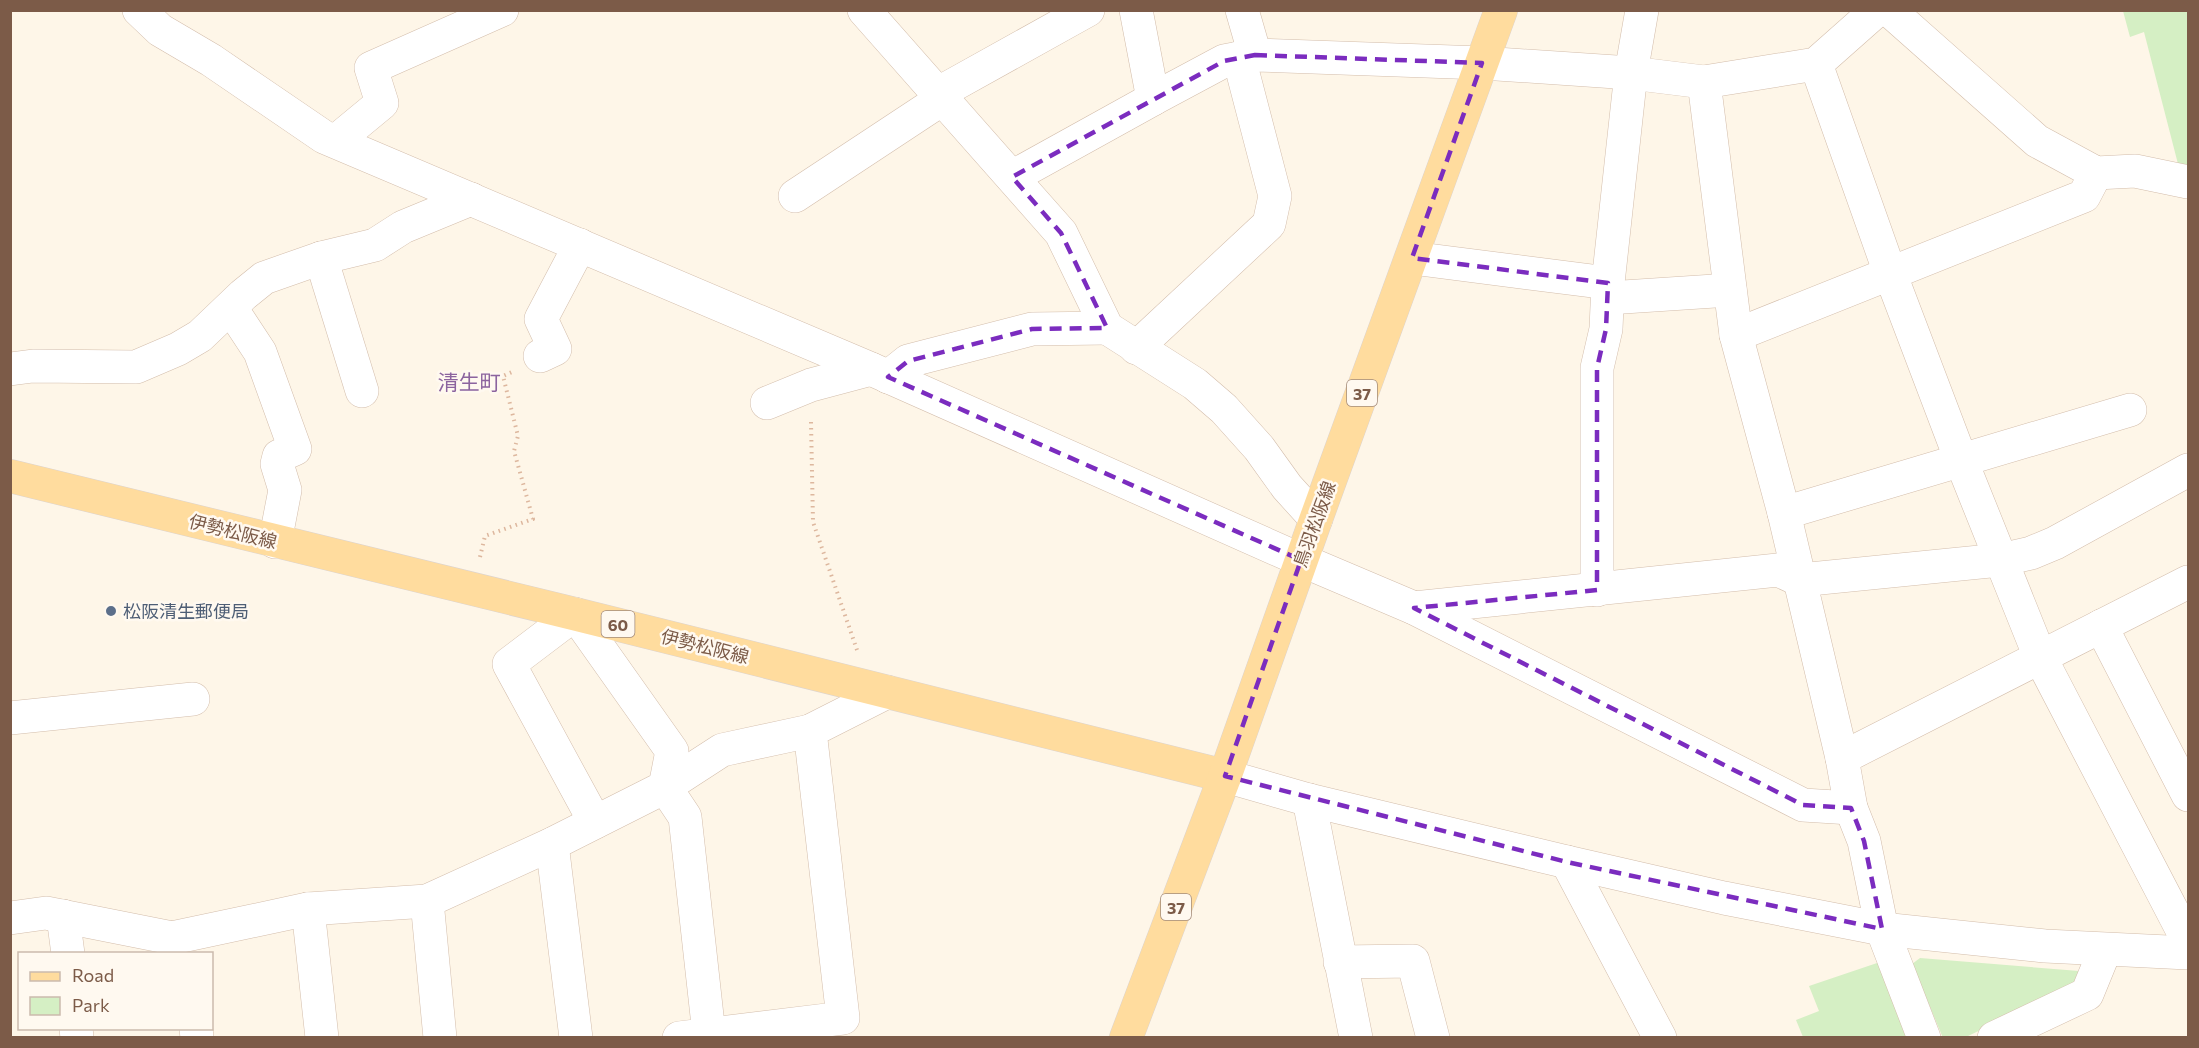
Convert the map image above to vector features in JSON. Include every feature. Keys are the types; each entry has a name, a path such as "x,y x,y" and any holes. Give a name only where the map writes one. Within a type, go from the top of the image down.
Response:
{"main road":[{"name":"鳥羽松阪線","path":"1126,1038 1225,776 1501,10"},
{"name":"伊勢松阪線","path":"10,476 1225,776"}],"street":[{"path":"139,10 160,30 211,60 324,137 879,373 1414,608 1803,805 1851,808"},
{"path":"336,141 382,103 371,68 502,10"},
{"path":"864,10 1061,233 1107,328 1195,384 1224,410 1259,448 1287,488 1316,519"},
{"path":"795,196 939,96 1089,10"},
{"path":"1136,10 1153,99"},
{"path":"1136,348 1269,224 1275,196 1247,57 1242,10"},
{"path":"1597,590 1597,368 1606,329 1608,290 1631,73 1642,10"},
{"path":"1012,177 1224,61 1247,57 1482,63 1631,73 1704,82 1816,64 1877,10"},
{"path":"1889,10 2037,141 2096,173 2135,171 2188,182"},
{"path":"1816,64 1890,273 1960,460 2040,657 2188,941"},
{"path":"1704,82 1736,335 1784,513 1842,758 1851,808 1864,841 1882,929 1924,1038"},
{"path":"1736,335 2084,196 2096,173"},
{"path":"10,369 33,366 136,367 178,349 200,336 264,278 321,258 375,245 403,227 471,199"},
{"path":"540,356 555,349 541,319 580,245"},
{"path":"321,258 362,391"},
{"path":"1412,258 1608,290 1730,290"},
{"path":"231,308 260,352 295,449 279,456 277,464 285,490 275,542"},
{"path":"767,403 810,385 879,373 908,362 1032,329 1107,328"},
{"path":"1784,513 2130,410"},
{"path":"1414,608 1778,570 1800,580 2000,560 2031,553 2055,543 2188,470"},
{"path":"1842,758 2188,582"},
{"path":"595,822 509,664 575,614 672,751 665,787 685,817 694,1036 843,1018 810,731"},
{"path":"2101,626 2188,795"},
{"path":"10,918 46,913 172,938 186,945 308,909 427,901 552,844 665,787 722,750 810,731 879,690"},
{"path":"10,718 193,699"},
{"path":"1225,776 1310,800 1567,862 1724,898 1882,929 2104,950 2188,953"},
{"path":"1310,800 1356,1038"},
{"path":"552,844 576,1038"},
{"path":"1567,862 1660,1038"},
{"path":"427,901 440,1038"},
{"path":"308,909 322,1038"},
{"path":"63,916 68,952"},
{"path":"1994,1038 2087,994 2104,950"},
{"path":"1340,962 1413,961 1433,1038"}],"path":[{"path":"472,590 485,536 532,519 514,451 518,436 503,376 540,356"},
{"path":"810,385 813,522 879,690"}],"highlighted area":[{"path":"1255,55 1482,63 1412,258 1608,283 1606,329 1597,368 1597,590 1414,608 1803,805 1851,808 1864,841 1882,929 1567,862 1225,776 1301,560 888,377 908,361 1032,329 1107,328 1061,233 1012,177 1224,61"}],"green space":[{"path":"2123,11 2188,11 2188,166 2178,164 2144,32 2130,37"},
{"path":"1920,958 2079,971 2078,983 1966,1037 1943,1038 1912,964"},
{"path":"1880,962 1909,1037 1803,1037 1796,1020 1819,1011 1809,986"}],"place":[{"name":"松阪清生郵便局","path":"111,611"}],"district":[{"name":"清生町","path":"469,381"}]}
